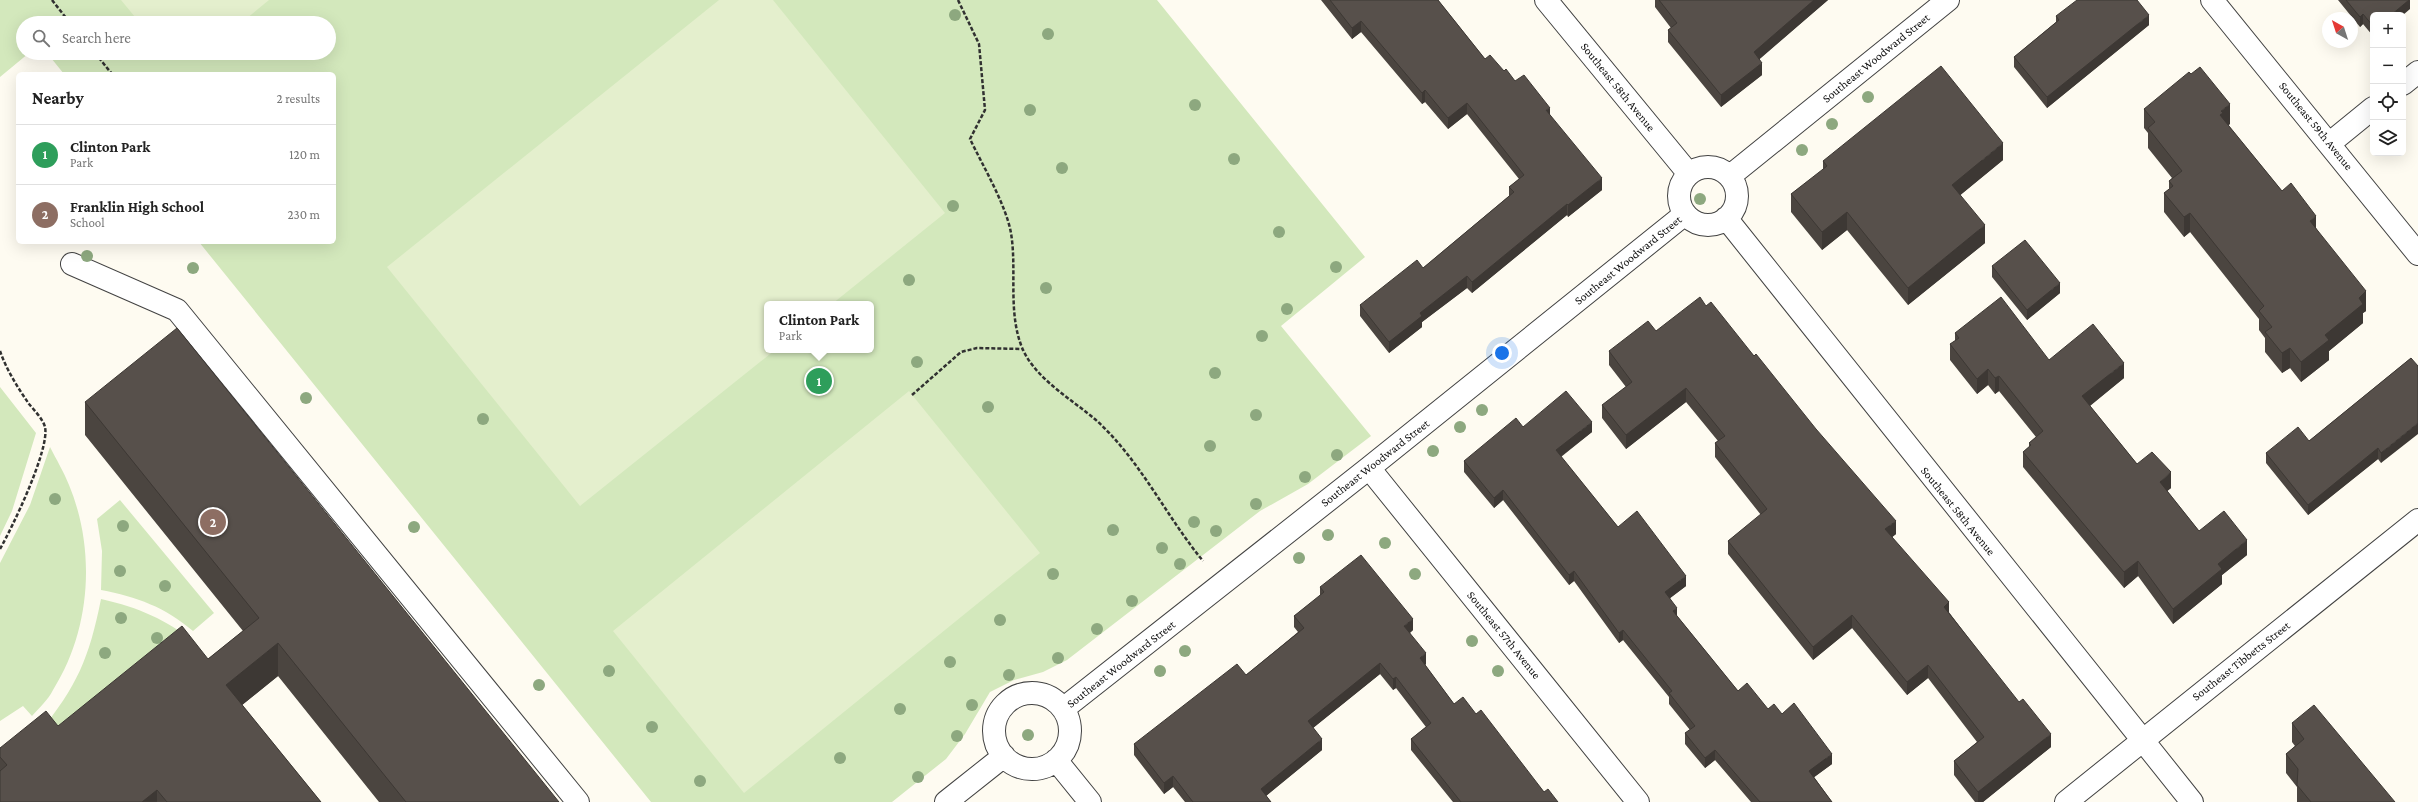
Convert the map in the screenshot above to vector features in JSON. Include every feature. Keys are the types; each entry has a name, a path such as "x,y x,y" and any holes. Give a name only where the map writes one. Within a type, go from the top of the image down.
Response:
{"street":[{"name":"Southeast 58th Avenue","path":"1546,0 1689,174"},
{"name":"Southeast Woodward Street","path":"1730,176 1948,0"},
{"name":"Southeast 59th Avenue","path":"2212,0 2330,143 2418,254"},
{"path":"2406,82 2418,72"},
{"path":"2330,143 2370,110"},
{"path":"1709,166 1723,171 1730,176 1736,188 1737,199 1736,206 1726,218 1714,225 1702,225 1692,221 1684,214 1679,204 1678,193 1681,182 1689,174 1698,168 1709,166"},
{"name":"Southeast Woodward Street","path":"1063,709 1369,468 1684,214"},
{"name":"Southeast 58th Avenue","path":"1726,218 2192,802"},
{"path":"72,264 177,310 578,802"},
{"name":"Southeast 57th Avenue","path":"1369,468 1638,802"},
{"name":"Southeast Tibbetts Street","path":"2066,802 2141,740 2418,520"},
{"name":"Southeast Woodward Street","path":"1026,693 1040,694 1053,699 1063,709 1069,722 1070,731 1068,746 1056,760 1043,767 1029,769 1015,765 1004,756 996,744 994,730 1002,708 1012,698 1026,693"},
{"path":"946,802 1004,756"},
{"path":"1056,760 1090,802"}],"path":[{"path":"52,0 65,16"},
{"path":"958,0 979,44 985,110 970,139 1003,210 1011,233 1012,286 1016,317 1024,349 1029,360 1040,373 1111,435 1190,545 1222,583"},
{"path":"101,60 110,72"},
{"path":"912,395 961,352 977,348 1024,349"},
{"path":"0,351 21,391 45,426 44,442 37,465 17,514 0,549"}],"green space":[{"path":"0,0 1157,0 1365,257 1281,326 1371,436 1308,484 1260,511 1067,660 1043,672 1014,680 990,692 965,734 946,759 892,802 651,802 201,244 336,244 336,72 62,72 53,60 336,60 336,16 16,16 16,60 21,60 0,77"},
{"path":"121,0 269,0 250,16 134,16"},
{"path":"719,0 773,0 945,213 836,301 764,301 764,353 771,353 580,506 387,267"},
{"path":"0,387 36,433 12,511 0,536"},
{"path":"909,391 1040,553 744,793 613,631"},
{"path":"50,447 69,485 78,510 83,536 86,563 82,616 66,667 46,701 32,716 23,706 0,721 0,563 30,505"},
{"path":"120,500 214,613 193,631 172,615 150,604 127,596 101,590 102,551 97,519"},
{"path":"101,599 128,606 152,615 174,627 196,643 57,754 39,733 63,701 80,671 92,639"}],"building":[{"path":"1330,0 1438,0 1485,59 1490,55 1504,71 1506,69 1515,81 1524,75 1550,108 1546,110 1602,178 1568,205 1567,204 1472,282 1467,276 1420,313 1422,316 1389,342 1360,305 1417,260 1423,268 1514,192 1509,187 1524,175 1467,103 1448,118 1425,90 1422,93 1361,21 1352,28"},
{"path":"1659,0 1814,0 1754,52 1762,63 1721,95 1668,30 1677,23"},
{"path":"2077,0 2137,0 2149,15 2047,97 2014,57 2059,20 2056,16"},
{"path":"2346,0 2409,0 2395,12 2370,12 2370,22 2363,14 2360,17 2358,12 2356,12"},
{"path":"1941,66 2003,143 1952,185 1985,225 1908,288 1847,212 1822,232 1791,194 1827,166 1823,161"},
{"path":"2200,67 2230,104 2221,111 2223,113 2220,115 2282,191 2291,183 2316,216 2310,221 2366,291 2359,298 2363,304 2325,335 2329,340 2301,362 2290,348 2282,353 2265,332 2272,327 2259,311 2264,306 2190,213 2184,217 2164,193 2173,186 2169,181 2182,171 2148,128 2155,122 2144,109 2189,72 2191,74"},
{"path":"2025,240 2060,283 2027,310 1992,266"},
{"path":"1700,297 1706,306 1711,302 1754,356 1756,354 1816,429 1896,521 1885,529 1949,602 1944,607 2019,702 2023,699 2051,734 1978,792 1954,761 1984,737 1928,665 1907,682 1852,615 1813,647 1728,541 1767,509 1715,443 1725,436 1686,388 1626,435 1602,405 1632,382 1609,351 1648,321 1656,331"},
{"path":"2001,297 2049,360 2093,324 2124,363 2082,396 2137,464 2152,452 2171,472 2160,482 2199,531 2224,511 2247,540 2218,564 2222,569 2173,609 2138,561 2124,572 2023,452 2031,445 2029,443 2043,431 1999,376 1995,378 1988,369 1977,379 1950,344 1959,338 1955,333"},
{"path":"177,328 559,802 406,802 278,643 226,685 321,802 167,802 157,790 142,802 0,802 0,771 7,765 0,757 0,748 46,711 58,726 182,626 208,659 259,618 85,402"},
{"path":"2411,358 2418,366 2418,423 2381,453 2378,448 2308,505 2266,453 2298,427 2309,441"},
{"path":"1566,391 1592,422 1556,450 1618,527 1637,511 1686,576 1665,592 1677,608 1673,611 1738,691 1747,683 1768,709 1774,704 1782,714 1794,703 1832,754 1809,771 1832,802 1760,802 1715,750 1705,758 1685,733 1695,726 1669,693 1672,691 1623,630 1619,633 1574,571 1569,575 1503,490 1494,498 1464,461 1516,418 1523,427"},
{"path":"1361,555 1413,619 1404,626 1426,653 1420,658 1454,704 1463,697 1476,714 1481,710 1544,792 1548,789 1558,802 1461,802 1411,739 1431,723 1396,677 1393,679 1380,663 1308,721 1322,739 1261,789 1271,802 1193,802 1173,776 1164,783 1134,744 1237,664 1246,675 1304,628 1294,616 1324,592 1320,587"},
{"path":"2314,705 2395,802 2311,802 2297,785 2298,769 2286,754 2304,739 2292,723"}],"place":[{"name":"Clinton Park","path":"819,381"},
{"name":"Franklin High School","path":"213,522"}]}
